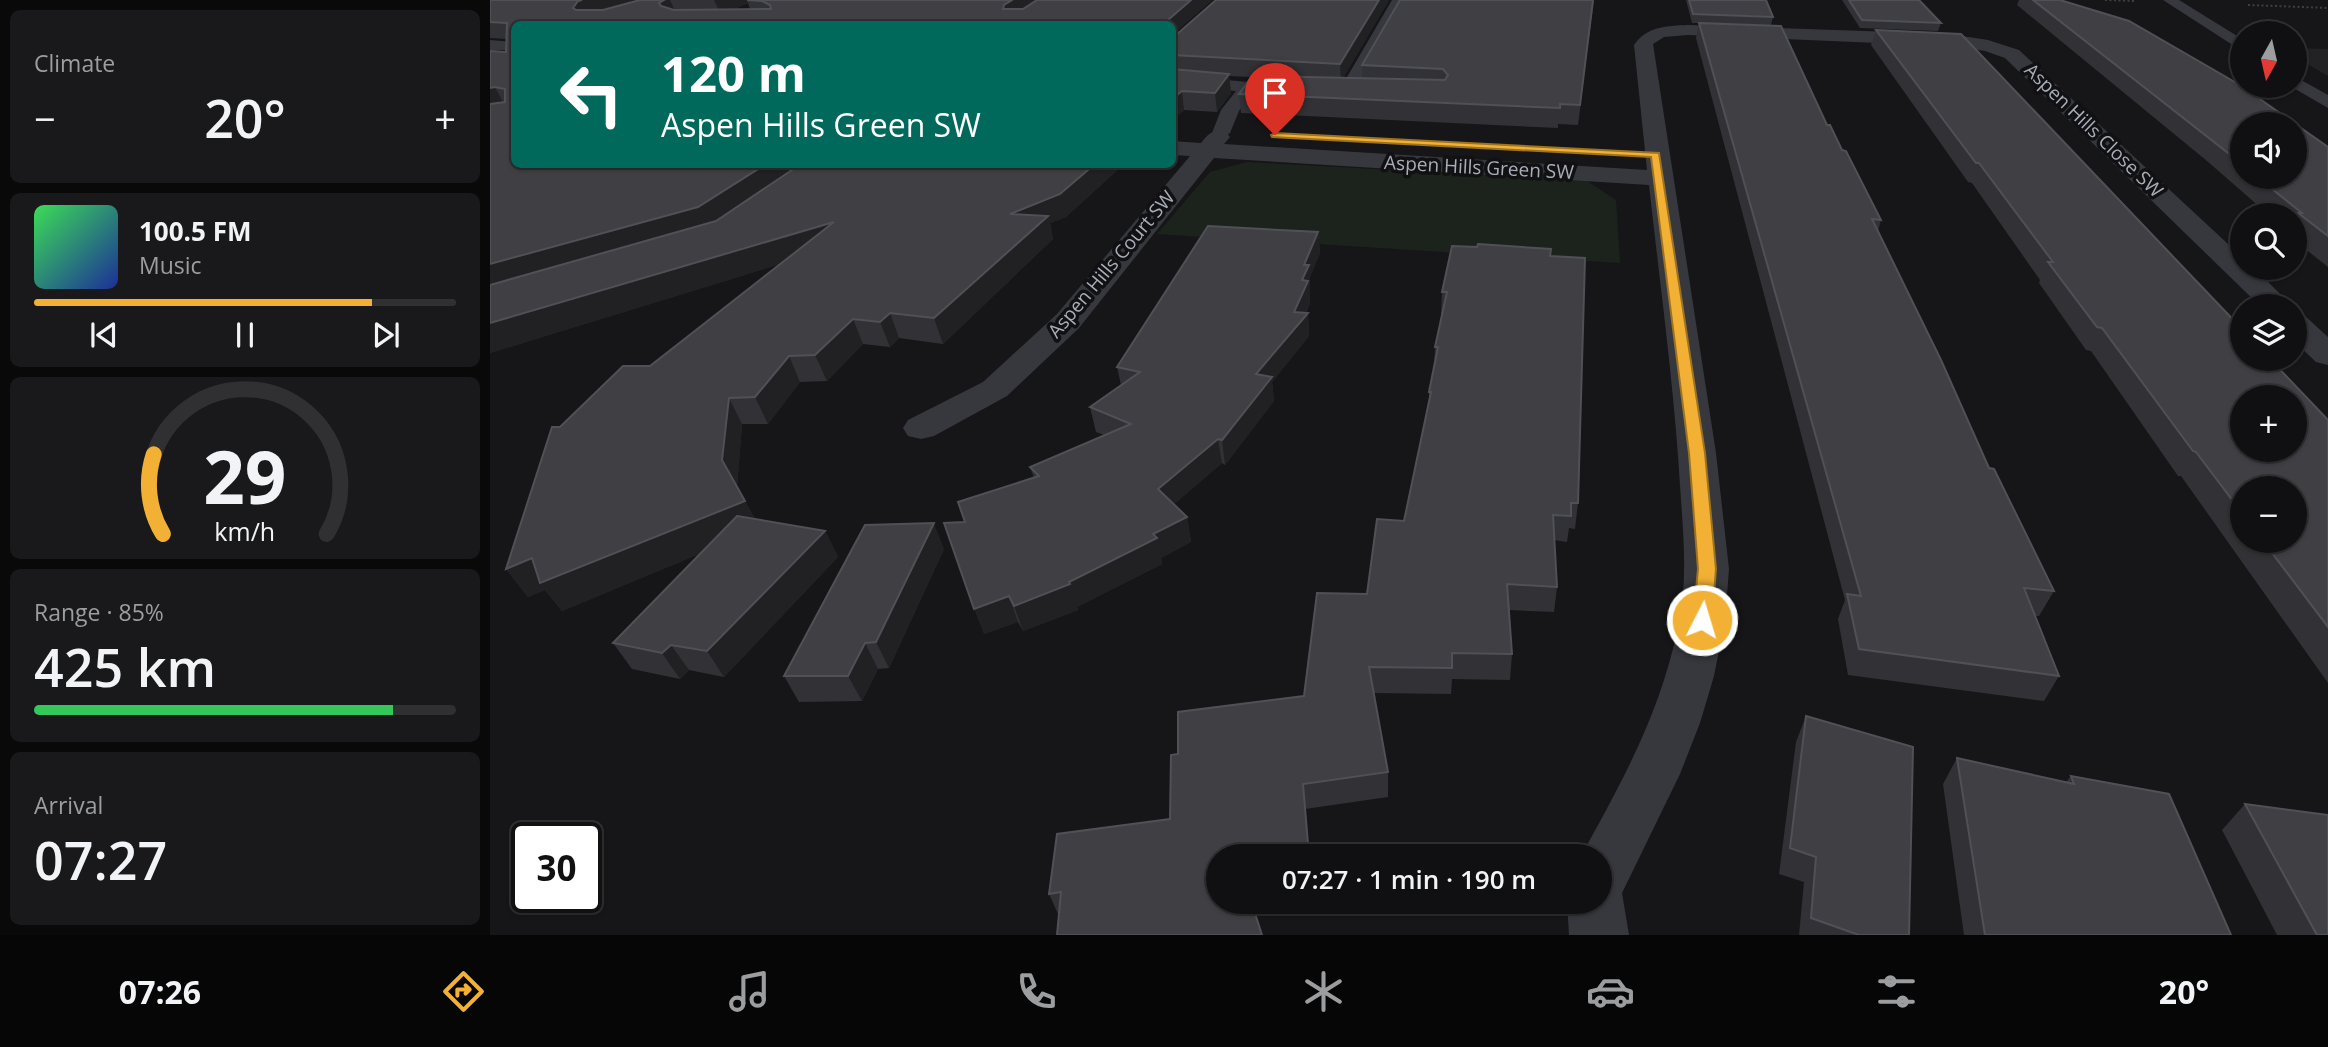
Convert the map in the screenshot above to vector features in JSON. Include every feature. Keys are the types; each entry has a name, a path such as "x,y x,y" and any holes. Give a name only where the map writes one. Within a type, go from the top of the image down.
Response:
{"street":[{"name":"Aspen Hills Close SW","path":"1612,854 1654,774 1675,723 1693,665 1706,582 1697,453 1648,162 1643,45 1648,37 1688,30 1949,40 1988,46 2020,58 2265,294"},
{"path":"491,53 511,61"},
{"name":"Aspen Hills Green SW","path":"1176,129 1214,142 1648,162"},
{"name":"Aspen Hills Green SW","path":"1176,147 1214,142 1601,152"},
{"name":"Aspen Hills Court SW","path":"921,428 995,389 1068,321 1214,142"},
{"path":"2307,335 2328,355"},
{"path":"1597,914 1599,935"}],"lane":[{"path":"1374,91 1342,89 1399,0"},
{"path":"2170,0 2230,39"},
{"path":"491,53 511,47"},
{"path":"2307,74 2317,76"},
{"path":"1176,80 1270,87"},
{"path":"1214,142 1230,110 1248,87"},
{"path":"2307,89 2328,103"},
{"path":"793,186 820,168"}],"path":[{"path":"2105,0 2135,1"},
{"path":"2245,5 2328,8"}],"shaded area":[{"path":"2307,48 2328,49 2328,76 2307,64"},
{"path":"1247,162 1587,181 1616,200 1620,263 1157,234 1210,172"}],"building":[{"path":"490,0 582,0 573,8 603,10 640,0 664,0 659,3 661,6 674,10 771,9 770,5 762,1 747,0 1012,0 1004,5 1003,9 1023,9 1037,0 1191,0 1168,21 511,21 511,168 760,168 698,207 490,264 490,104 505,102 505,89 490,88 490,51 506,52 507,23 490,22"},
{"path":"1216,0 1379,0 1340,64 1176,55 1176,35"},
{"path":"1400,0 1593,0 1580,105 1560,104 1560,108 1239,94 1252,76 1445,80 1448,75 1443,69 1362,65"},
{"path":"1689,0 1766,0 1773,17 1693,14"},
{"path":"1849,0 1919,0 1941,23 1862,20"},
{"path":"2033,0 2060,0 2129,21 2230,79 2230,98 2258,98 2278,112 2230,112 2230,155"},
{"path":"1699,23 1781,26 1827,125 1830,125 1842,150 1846,151 1881,220 1872,219 1941,360 1989,468 1994,469 2054,591 2024,588 2059,676 1859,649 1847,594 1861,596"},
{"path":"1876,30 1961,34 2230,316 2230,371 2281,371 2295,385 2230,385 2230,462 2307,462 2307,398 2328,420 2328,627 2272,553 2307,553 2307,476 2230,476 2230,497 2102,328 2097,327 2048,262 2053,262 1979,163 1976,163"},
{"path":"1176,69 1229,74 1215,93 1182,91 1176,96"},
{"path":"2307,132 2328,147 2328,236 2307,220 2307,203 2290,203 2272,189 2307,189"},
{"path":"795,168 1090,168 1060,194 1010,214 1048,216 934,318 890,313 880,322 853,319 815,355 789,356 755,397 729,398 722,460 745,501 540,583 532,558 506,569 552,427 560,427 623,366 650,366 834,222 490,323 490,285 716,221"},
{"path":"1208,226 1318,232 1304,265 1309,265 1302,280 1308,281 1294,312 1308,313 1256,374 1272,377 1222,440 1218,439 1158,489 1187,517 1153,534 1157,538 1069,582 1070,584 1014,606 1009,596 974,609 944,523 965,522 958,502 1039,476 1030,467 1131,424 1090,407 1140,372 1117,367"},
{"path":"1478,244 1551,249 1550,256 1585,258 1578,503 1571,503 1571,516 1553,515 1557,587 1507,584 1512,654 1452,653 1452,668 1369,667 1388,772 1303,784 1308,844 1206,844 1206,914 1255,914 1262,935 1057,935 1061,892 1049,894 1057,834 1170,819 1171,755 1178,754 1178,712 1304,696 1317,593 1367,594 1377,519 1404,521 1431,392 1438,347 1435,347 1447,292 1442,292 1452,246 1477,247"},
{"path":"737,516 825,531 707,651 671,645 662,653 613,643"},
{"path":"934,523 876,642 865,643 848,676 784,676 865,525"},
{"path":"1806,716 1913,747 1909,935 1859,935 1811,918 1816,857 1790,848"},
{"path":"1957,758 2074,784 2071,776 2169,794 2231,935 1985,935"},
{"path":"2245,804 2328,815 2328,935 2317,935"}],"route":[{"path":"1275,135 1655,155 1697,453 1707,569 1702,620"}]}
